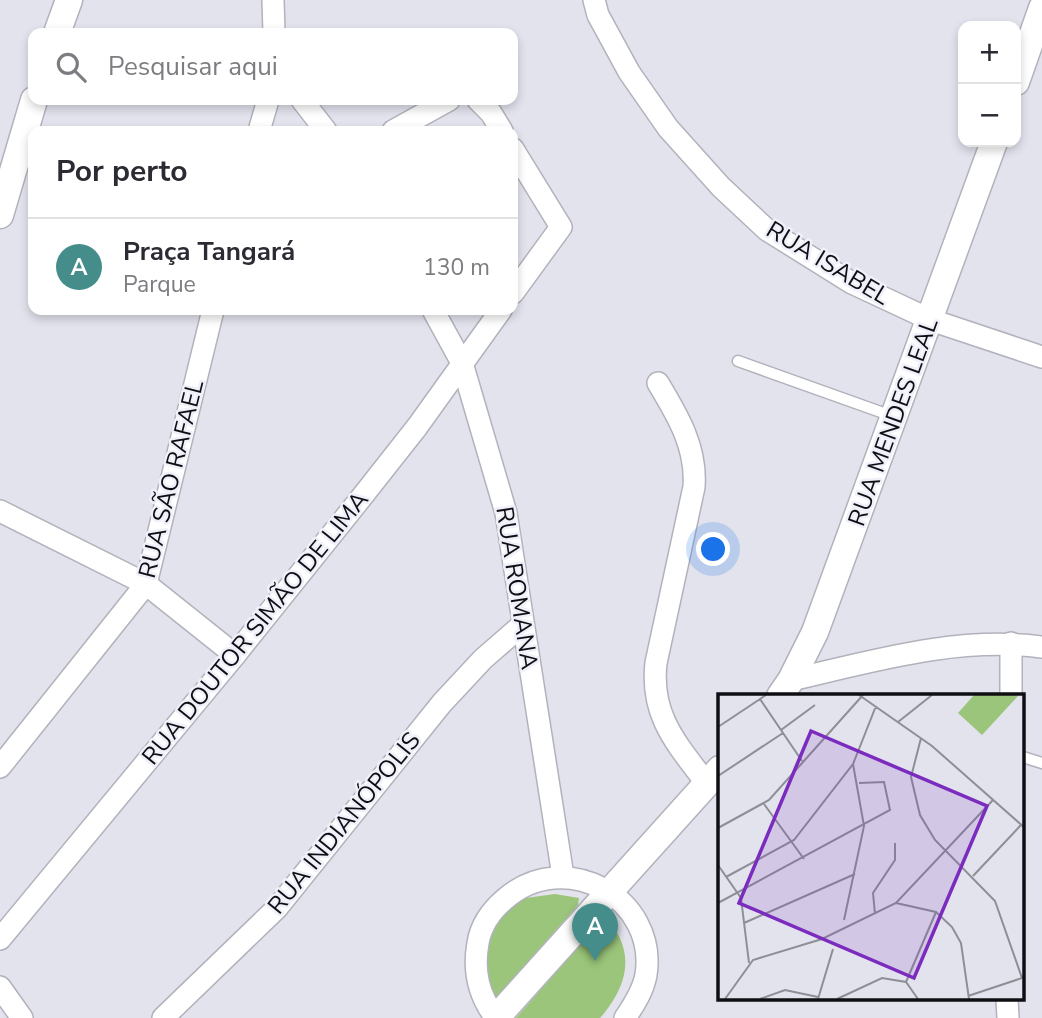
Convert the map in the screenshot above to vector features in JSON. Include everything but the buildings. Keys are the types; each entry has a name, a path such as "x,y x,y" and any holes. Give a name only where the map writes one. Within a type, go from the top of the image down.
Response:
{"street":[{"path":"59,28 69,0"},
{"path":"273,0 274,28"},
{"name":"RUA ISABEL","path":"594,0 598,15 629,72 668,128 721,187 767,230 852,283 931,320 1042,357"},
{"path":"1021,68 1042,8"},
{"path":"0,215 7,164 32,105"},
{"path":"260,126 267,105"},
{"path":"306,105 322,126"},
{"path":"402,126 440,105"},
{"path":"483,105 499,126"},
{"name":"RUA MENDES LEAL","path":"785,688 815,632 992,147"},
{"path":"518,157 561,227 518,286"},
{"name":"RUA SÃO RAFAEL","path":"0,767 146,584 212,315"},
{"name":"RUA ROMANA","path":"436,315 462,363 506,513 563,876"},
{"name":"RUA DOUTOR SIMÃO DE LIMA","path":"0,939 235,655 385,468 497,315"},
{"path":"625,1018 637,1002 646,976 646,948 637,923 621,901 609,893 598,885 563,876 543,879 516,889 494,909 480,934 475,962 480,991 496,1018 609,893 713,776 672,738 661,716 655,691 656,663 694,487 695,468 683,427 658,383"},
{"path":"0,511 146,584 235,655"},
{"name":"RUA INDIANÓPOLIS","path":"163,1018 277,908 442,703 483,659 522,625"},
{"path":"785,688 886,659 953,646 1011,643 1042,647"},
{"path":"1011,643 1011,694"},
{"path":"0,987 22,1018"},
{"path":"1007,1000 1008,1018"}],"lane":[{"path":"738,361 895,417"},
{"path":"1024,757 1042,763"}],"green space":[{"path":"555,894 579,898 578,905 496,998 489,1001 480,951 489,931 503,913 526,898"},
{"path":"607,919 622,944 625,970 617,994 600,1018 516,1018 599,923"}],"place":[{"name":"Praça Tangará","path":"595,961"}]}
